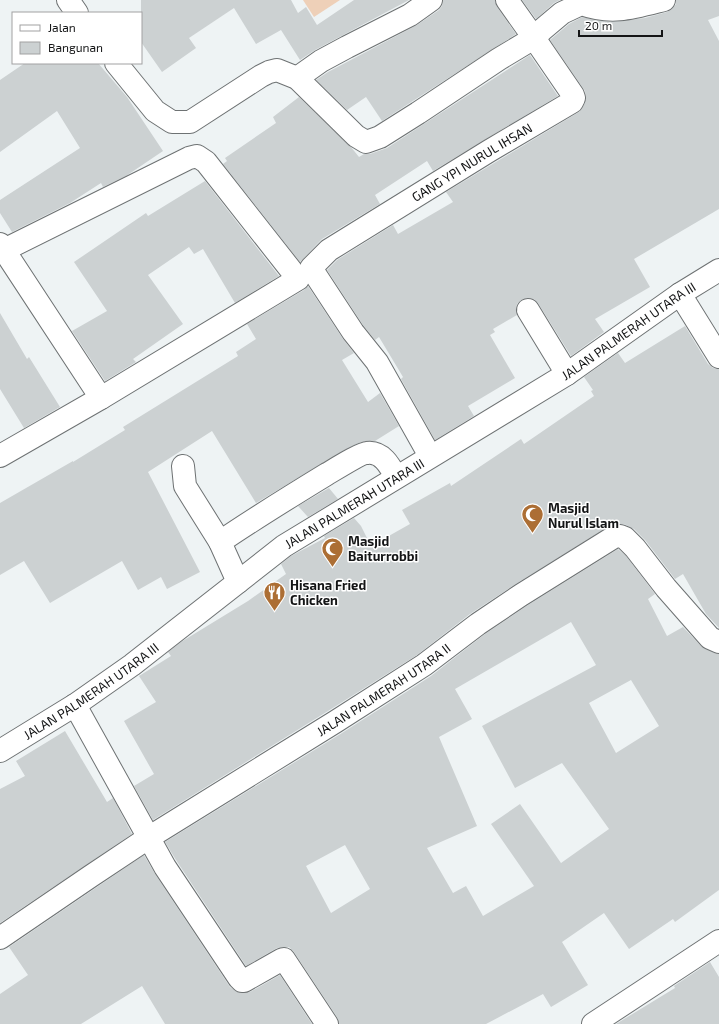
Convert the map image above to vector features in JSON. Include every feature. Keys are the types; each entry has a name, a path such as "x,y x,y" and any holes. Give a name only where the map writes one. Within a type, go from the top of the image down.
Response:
{"street":[{"path":"68,0 76,12"},
{"path":"297,78 321,61 410,15 432,0"},
{"name":"GANG YPI NURUL IHSAN","path":"430,456 377,362 353,332 311,268 335,246 489,151 572,102 574,98 573,95 507,0"},
{"path":"117,64 155,111 172,122 190,122 269,72 278,70 297,78 356,136 366,142 380,137 499,59 534,38 543,28 562,13 581,4 597,9 613,11 664,0"},
{"path":"0,456 101,398 298,279 206,162 197,156 189,158 2,247 101,398"},
{"name":"JALAN PALMERAH UTARA III","path":"0,751 75,705 132,665 284,546 567,374 680,294 719,270"},
{"path":"680,294 719,357"},
{"path":"528,310 567,374"},
{"path":"220,542 253,519 339,467 367,453 378,454 387,462 396,477"},
{"path":"183,466 185,486 220,542 238,582"},
{"name":"JALAN PALMERAH UTARA II","path":"0,938 148,838 424,665 472,628 515,599 614,537 620,536 625,538 635,548 666,588 710,638 719,642"},
{"path":"75,705 168,873 242,981 284,959 327,1024"},
{"path":"593,1024 719,941"}],"shaded area":[{"path":"303,0 340,0 314,17"}],"building":[{"path":"141,0 291,0 298,13 306,7 317,25 354,0 409,0 315,50 300,60 281,30 256,44 234,8 189,38 196,48 162,72 142,43"},
{"path":"443,0 495,0 497,7 516,34 382,121 366,97 347,110 316,80 328,72 417,25 439,10 442,6"},
{"path":"522,0 560,0 554,3 536,19"},
{"path":"676,0 719,0 719,16 708,20 719,41 719,209 634,259 650,287 595,319 604,332 571,356 538,303 534,299 528,298 521,300 517,304 517,315 493,329 495,332 490,335 515,378 468,406 474,416 435,440 401,379 403,377 379,337 375,340 363,325 327,270 337,260 393,225 398,234 453,202 446,192 579,112 585,103 585,91 550,40 569,24 582,17 612,22 645,18 667,12 676,4"},
{"path":"530,55 558,96 433,171 427,161 375,195 380,204 322,239 300,262 223,164 227,161 225,158 276,123 273,117 299,97 351,147 359,157 364,154 370,154 387,148"},
{"path":"24,64 99,64 127,97 163,151 126,176 103,187 101,183 70,203 12,232 0,213 0,200 80,148 57,111 0,152 0,80"},
{"path":"205,181 279,276 235,303 203,249 194,254 189,247 148,275 183,324 133,359 136,362 105,381 72,331 107,311 74,262 146,213 148,216"},
{"path":"308,286 354,353 342,360 368,402 380,393 399,426 375,441 361,442 348,448 256,503 212,431 148,472 200,572 167,589 161,577 138,590 122,561 50,603 24,561 0,575 0,503 73,462 125,430 123,427 238,356 236,352 256,339 247,324 304,290"},
{"path":"0,313 27,359 29,357 60,407 24,428 0,389"},
{"path":"685,326 708,364 713,368 719,369 719,628 706,614 683,574 675,579 645,540 634,529 624,524 612,525 514,585 470,614 417,655 153,820 134,786 154,774 124,721 156,702 139,676 171,656 168,652 181,642 248,601 286,574 281,564 291,556 325,538 324,536 354,518 361,526 371,546 410,524 402,510 450,483 451,486 521,439 524,444 594,396 591,391 593,390 584,377 618,353 625,363"},
{"path":"329,488 338,499 308,517 298,506"},
{"path":"618,549 626,556 655,594 648,599 667,636 683,627 701,646 719,654 719,890 675,922 673,919 629,949 604,913 562,942 588,985 551,1007 543,994 486,1024 339,1024 337,1017 294,952 289,947 277,948 246,966 165,842 342,733 431,676 485,634 528,605","holes":["571,622 596,665 482,726 515,788 562,763 609,829 561,863 520,804 491,824 534,886 483,916 466,886 453,893 427,848 477,826 439,737 472,719 455,689","631,680 659,726 616,753 589,703","345,845 370,889 331,913 306,866"]},
{"path":"65,731 107,802 113,798 132,834 0,923 0,789 25,776 16,761"},
{"path":"144,855 230,987 237,992 250,992 280,975 312,1024 165,1024 142,986 81,1024 0,1024 0,994 28,975 9,947"},
{"path":"710,962 719,977 719,1024 616,1024 675,988 674,986"}],"place":[{"name":"Masjid Nurul Islam","path":"532,534"},
{"name":"Masjid Baiturrobbi","path":"333,568"},
{"name":"Hisana Fried Chicken","path":"274,612"}]}
